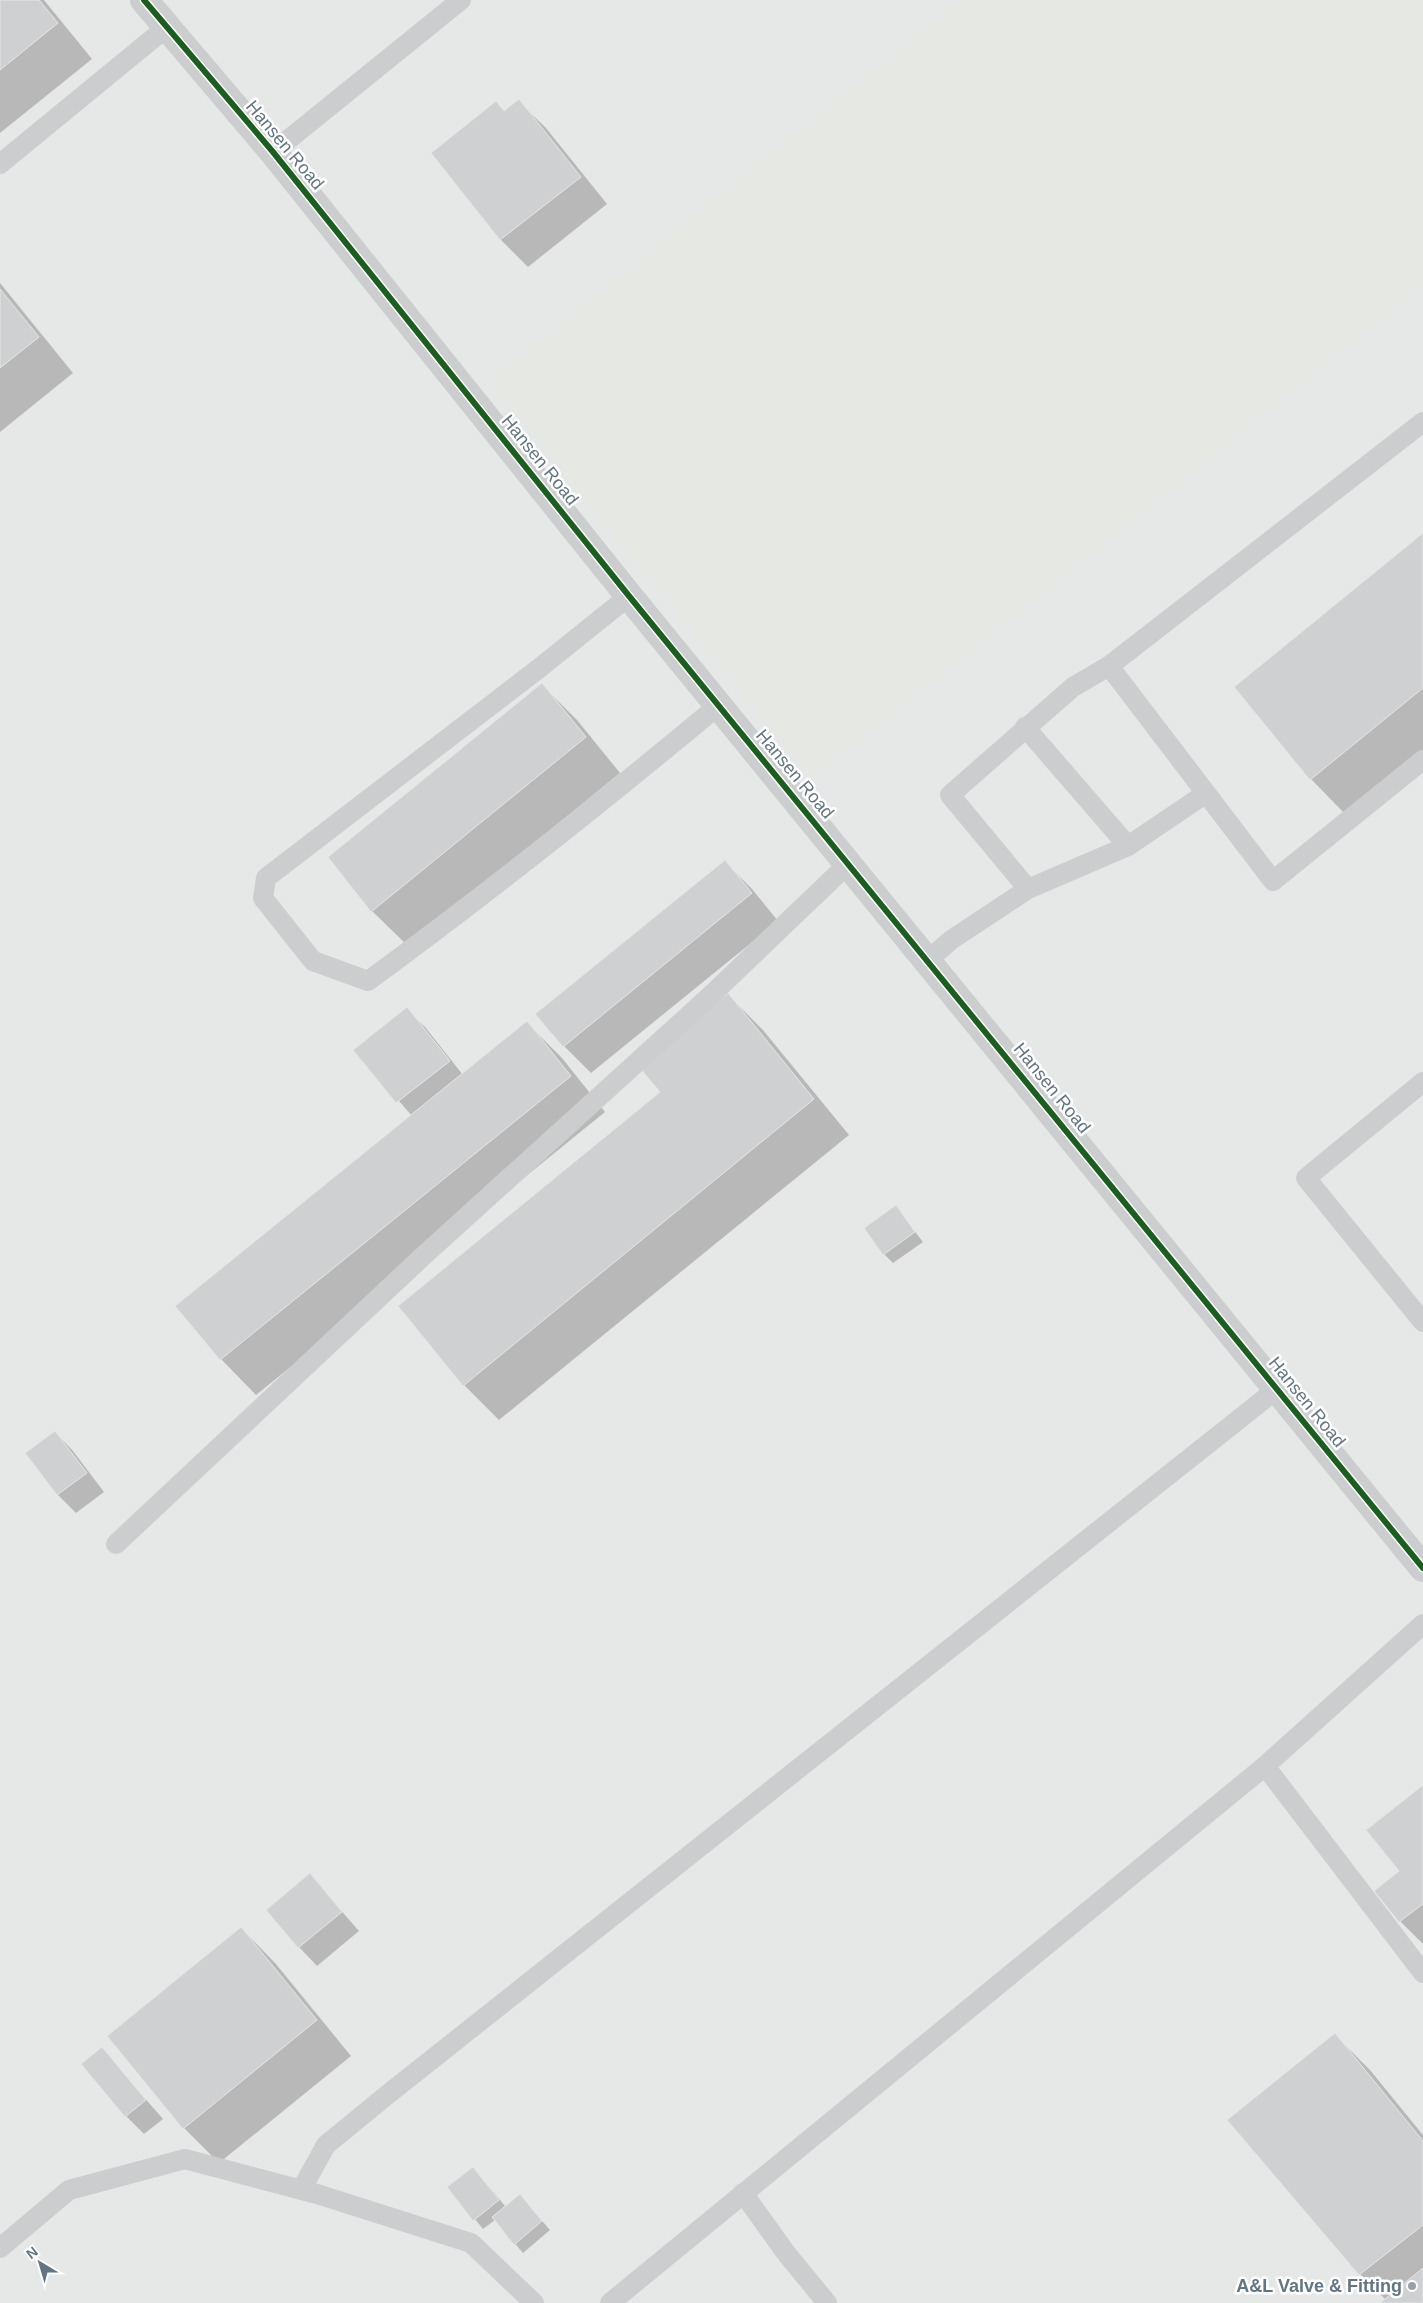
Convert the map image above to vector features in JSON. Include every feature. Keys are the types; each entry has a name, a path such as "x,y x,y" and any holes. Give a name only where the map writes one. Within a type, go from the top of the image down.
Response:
{"street":[{"name":"Hansen Road","path":"144,0 273,152 629,596 849,862 1423,1568"}],"lane":[{"path":"273,152 459,1"},
{"path":"0,164 167,27"},
{"path":"1028,889 950,795 1025,727 1073,687 1109,666 1423,422"},
{"path":"629,596 542,666 266,878 263,898 313,961 368,980 440,928 599,804 719,705"},
{"path":"1109,666 1273,881 1423,760"},
{"path":"1025,727 1128,846"},
{"path":"928,960 951,940 1028,889 1128,846 1205,794"},
{"path":"116,1544 414,1265 709,997 849,862"},
{"path":"1423,1082 1306,1178 1423,1322"},
{"path":"301,2190 326,2145 1277,1389"},
{"path":"610,2303 1265,1766 1423,1624"},
{"path":"1265,1766 1423,1973"},
{"path":"0,2248 69,2190 185,2159 301,2190 471,2244 534,2303"},
{"path":"743,2193 786,2253 827,2303"}],"shaded area":[{"path":"0,0 1423,0 1423,2303 0,2303"},
{"path":"962,0 1423,0 1423,284 812,778 491,381"}],"building":[{"path":"0,0 39,0 58,23 0,70"},
{"path":"519,99 581,177 500,240 431,153 496,101 504,111"},
{"path":"0,289 39,337 0,368"},
{"path":"1423,533 1423,688 1310,780 1234,687"},
{"path":"542,683 586,737 371,912 328,857"},
{"path":"725,860 752,893 563,1047 535,1014"},
{"path":"728,993 814,1099 463,1386 398,1306 660,1092 638,1066"},
{"path":"407,1007 450,1061 396,1103 353,1050"},
{"path":"527,1021 571,1076 220,1360 175,1306"},
{"path":"896,1205 915,1232 883,1255 864,1228"},
{"path":"55,1431 87,1473 57,1495 25,1453"},
{"path":"1423,1785 1423,1904 1399,1922 1374,1891 1399,1871 1366,1830"},
{"path":"310,1873 342,1912 298,1948 266,1910"},
{"path":"241,1927 317,2020 183,2129 107,2036"},
{"path":"1335,2033 1423,2141 1423,2225 1359,2275 1227,2120"},
{"path":"102,2047 146,2100 125,2117 81,2064"},
{"path":"473,2167 499,2200 473,2221 447,2187"},
{"path":"520,2194 542,2221 514,2245 492,2217"},
{"name":"A&L Valve & Fitting","path":"1423,2268 1423,2303 1380,2303"}],"cycle path":[{"path":"144,0 273,152 629,596 1423,1568"}],"place":[{"name":"A&L Valve & Fitting","path":"1412,2286"}]}
